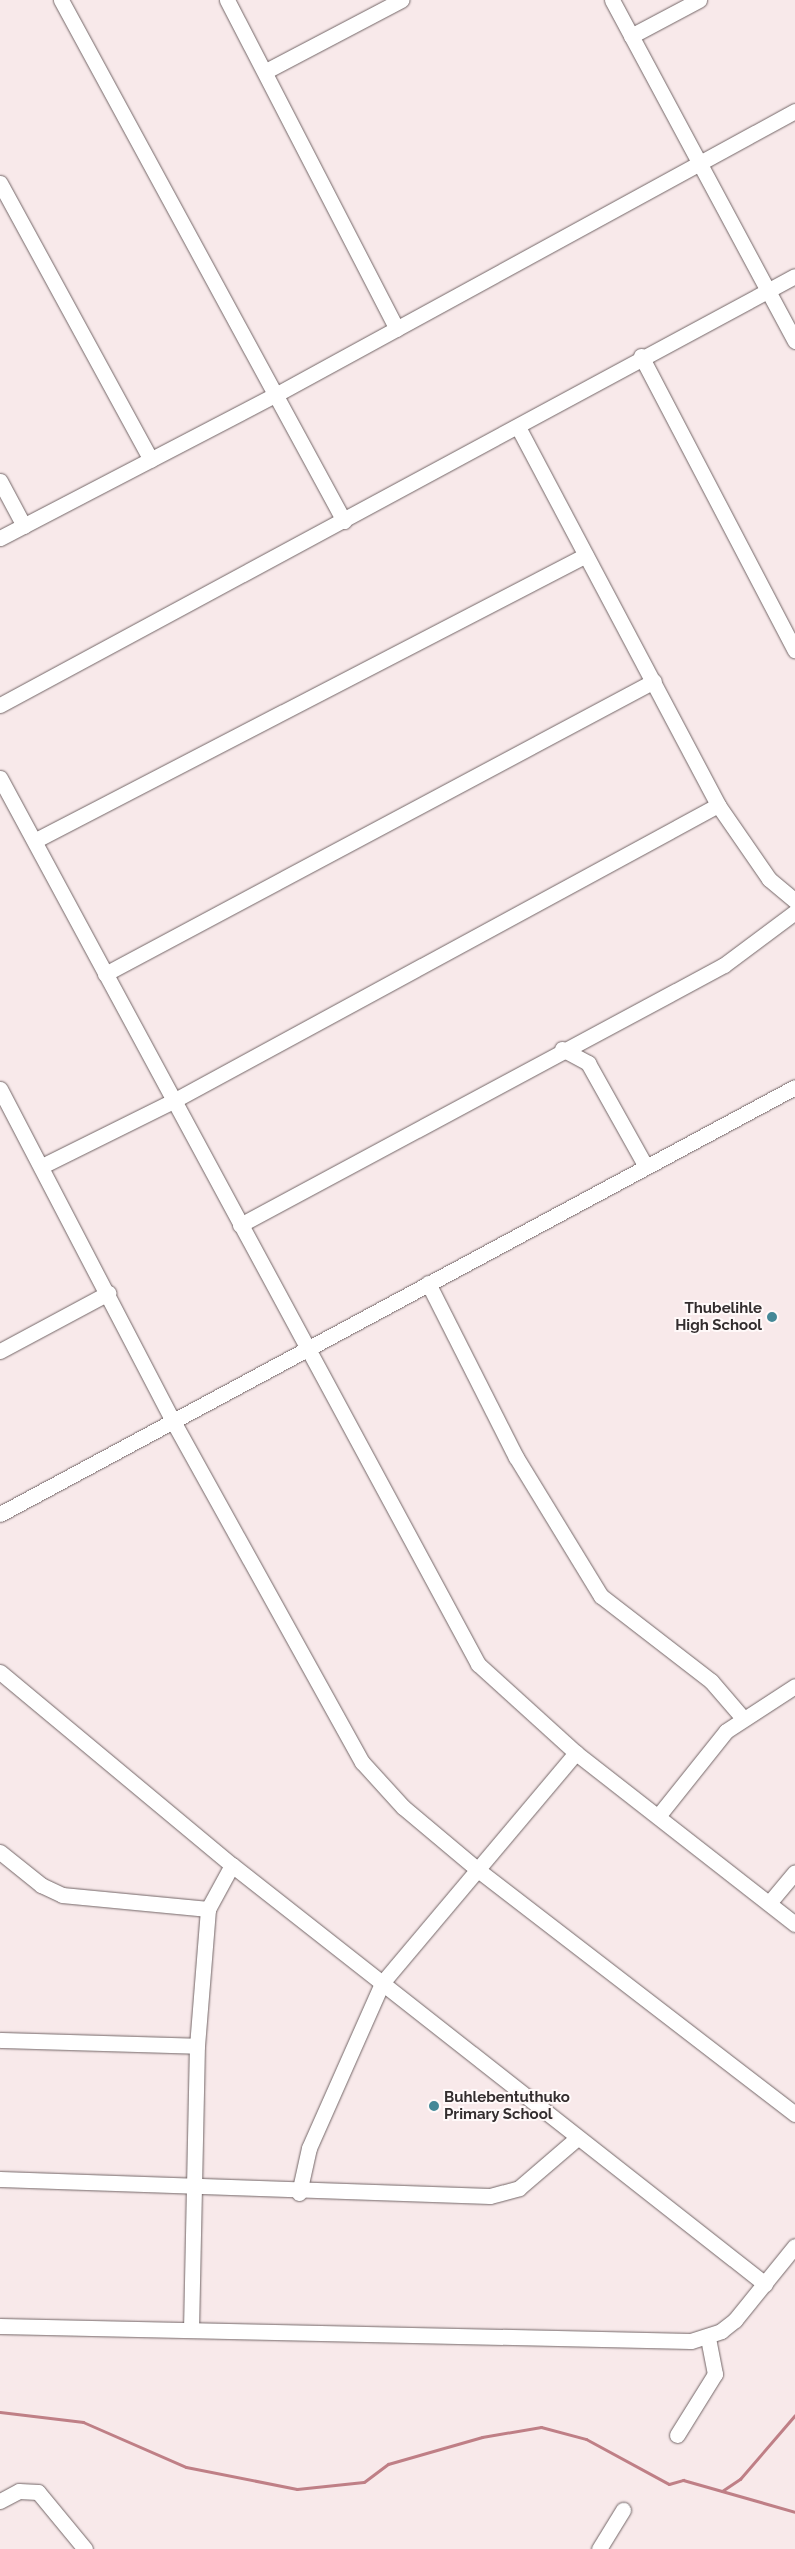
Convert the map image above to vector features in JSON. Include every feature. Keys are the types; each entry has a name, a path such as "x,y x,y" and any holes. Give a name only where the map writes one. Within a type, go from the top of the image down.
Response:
{"street":[{"path":"61,0 277,394 344,521"},
{"path":"227,0 266,71 397,329"},
{"path":"266,71 401,0"},
{"path":"612,0 795,341"},
{"path":"631,36 699,0"},
{"path":"0,538 277,394 795,111"},
{"path":"0,182 151,460"},
{"path":"0,705 518,427 641,356 795,276"},
{"path":"641,356 795,650"},
{"path":"518,427 718,805 770,879 795,901"},
{"path":"0,481 24,526"},
{"path":"36,840 586,555"},
{"path":"105,974 654,681"},
{"path":"0,778 36,840 105,974 175,1100 305,1347 478,1664 576,1753 659,1815 795,1924"},
{"path":"42,1166 175,1100 718,805"},
{"path":"240,1225 562,1048 724,965 795,912"},
{"path":"562,1048 588,1062 645,1165"},
{"path":"0,1514 174,1423 305,1347 795,1087"},
{"path":"0,1089 42,1166 174,1423 345,1738 403,1807 478,1870 795,2114"},
{"path":"428,1283 516,1457 601,1596 710,1682 742,1717"},
{"path":"0,1351 108,1293"},
{"path":"0,1672 232,1865 576,2139 765,2284"},
{"path":"659,1815 742,1717 795,1686"},
{"path":"299,2193 309,2148 382,1983 576,1753"},
{"path":"0,1852 41,1885 62,1895 208,1909"},
{"path":"190,2330 197,2046 208,1909 232,1865"},
{"path":"769,1903 795,1872"},
{"path":"0,2040 197,2046"},
{"path":"0,2179 299,2193 504,2194 531,2179 576,2139"},
{"path":"0,2326 644,2344 708,2337 735,2320 795,2246"},
{"path":"677,2435 715,2374 708,2337"},
{"path":"0,2501 19,2491 38,2492 85,2549"},
{"path":"599,2549 623,2510"}],"waterway":[{"path":"0,2412 83,2422 186,2467 297,2489 364,2482 388,2464 482,2437 541,2427 586,2439 669,2484 683,2480 795,2512"},
{"path":"722,2491 740,2479 795,2415"}],"place":[{"name":"Thubelihle High School","path":"772,1317"},
{"name":"Buhlebentuthuko Primary School","path":"434,2106"}]}
